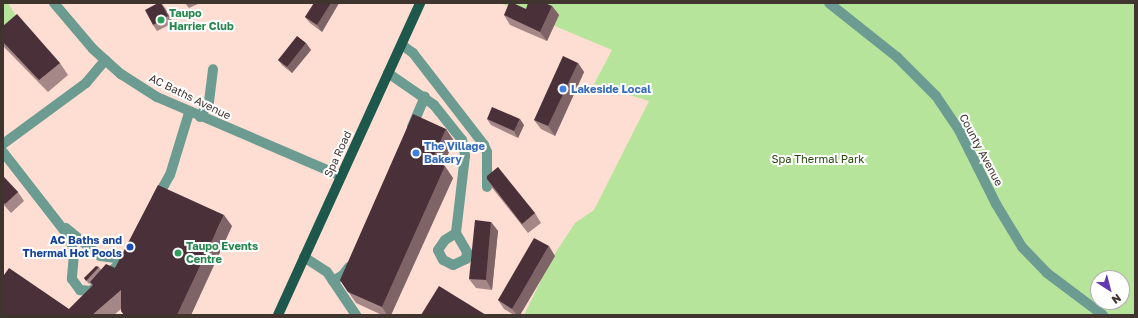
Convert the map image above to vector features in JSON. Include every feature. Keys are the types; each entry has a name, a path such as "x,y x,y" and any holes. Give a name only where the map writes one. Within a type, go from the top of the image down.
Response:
{"main road":[{"name":"Spa Road","path":"278,315 420,3"}],"street":[{"name":"AC Baths Avenue","path":"54,3 81,37 105,60 139,86 189,113 341,176"},
{"name":"County Avenue","path":"829,3 897,57 936,96 959,130 996,204 1022,247 1047,272 1103,315"},
{"path":"402,45 413,53 484,146 487,152 487,187"},
{"path":"3,144 86,83 105,60"},
{"path":"200,117 209,102 213,69"},
{"path":"388,73 434,105 463,144 465,156 456,233"},
{"path":"409,134 425,98"},
{"path":"151,210 170,175 189,113"},
{"path":"3,152 62,225 70,238 74,254 72,279 80,290 91,291 124,259 131,250"},
{"path":"62,225 100,256 124,259"},
{"path":"333,281 346,273 354,256"},
{"path":"304,257 322,266 356,315"}],"green space":[{"path":"3,3 8,3 20,22 3,39"},
{"name":"Spa Thermal Park","path":"500,3 1135,3 1135,315 524,315 552,258 575,223 594,210 649,101 594,84 612,50"}],"building":[{"path":"158,3 161,3 168,16 153,25 145,10"},
{"path":"314,3 331,3 317,25 305,17"},
{"path":"509,3 513,3 526,9 528,3 545,3 552,6 540,32 504,15"},
{"path":"17,14 60,63 39,80 3,42 3,26"},
{"path":"297,36 306,43 287,67 278,60"},
{"path":"563,56 578,63 548,126 534,120"},
{"path":"492,107 520,119 514,131 487,119"},
{"path":"413,114 446,129 432,160 445,166 382,307 348,292 340,280"},
{"path":"498,167 535,213 522,224 487,179 487,176"},
{"path":"3,176 18,192 5,204 3,202"},
{"name":"Taupo Events Centre","path":"158,185 224,215 177,315 124,315 121,311 121,290 92,315 3,315 3,274 4,275 9,268 69,309 93,285 90,282 106,264 115,268"},
{"path":"475,220 491,222 486,280 469,279"},
{"path":"534,238 549,246 512,309 498,300"},
{"path":"96,266 99,267 86,281 84,278"},
{"path":"439,286 486,315 421,315"}],"place":[{"name":"Taupo Harrier Club","path":"161,20"},
{"name":"Lakeside Local","path":"563,89"},
{"name":"The Village Bakery","path":"416,153"},
{"name":"AC Baths and Thermal Hot Pools","path":"130,247"},
{"name":"Taupo Events Centre","path":"178,253"}]}
